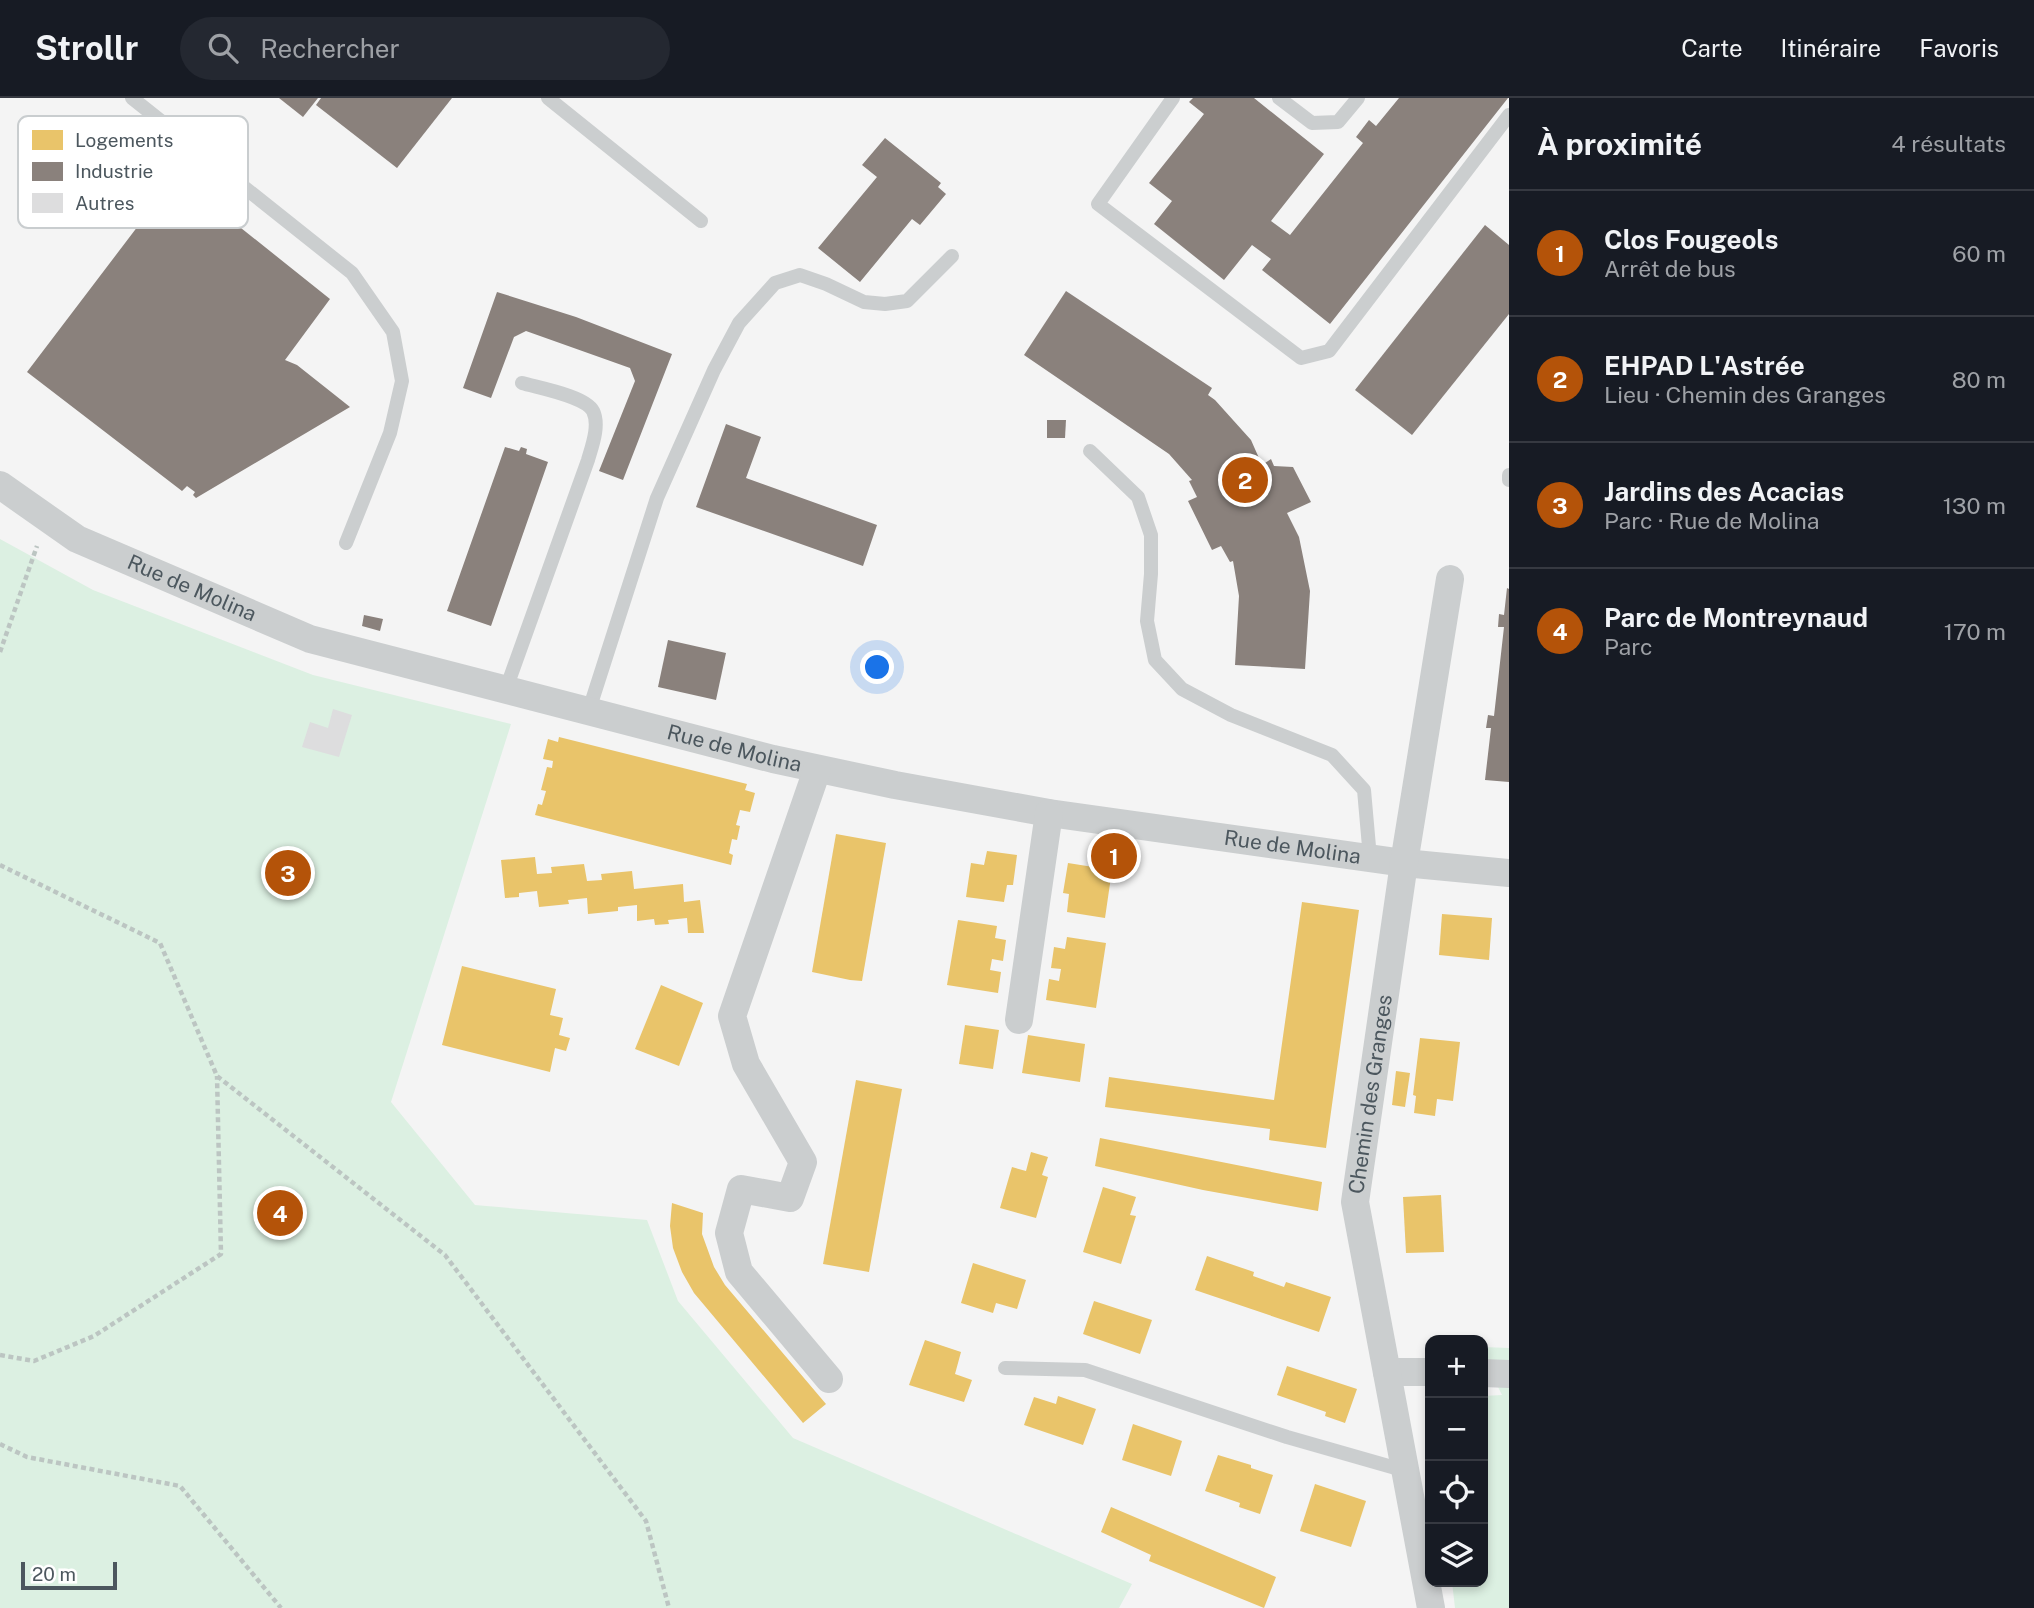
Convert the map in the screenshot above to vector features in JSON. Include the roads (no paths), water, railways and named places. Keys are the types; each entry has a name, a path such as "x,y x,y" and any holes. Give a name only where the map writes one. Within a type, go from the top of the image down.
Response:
{"street":[{"name":"Rue de Molina","path":"0,485 77,539 310,639 817,770 1049,813 1404,863 1509,873"},
{"name":"Chemin des Granges","path":"1431,1608 1354,1202 1404,863 1450,579"},
{"path":"817,770 732,1016 746,1064 803,1162 790,1198 741,1189 729,1233 739,1272 829,1379"},
{"path":"1019,1020 1049,813"},
{"path":"1387,1371 1425,1372"},
{"path":"1488,1373 1509,1374"}],"lane":[{"path":"132,98 155,116"},
{"path":"548,98 701,221"},
{"path":"1173,98 1098,204 1301,358 1329,351 1509,115"},
{"path":"1279,98 1312,123 1339,122 1357,98"},
{"path":"248,190 352,272 393,332 402,381 390,433 345,543"},
{"path":"589,710 657,498 713,370 739,323 775,283 800,275 864,302 885,304 907,301 952,256"},
{"path":"506,689 595,435 594,412 584,401 522,383"},
{"path":"1090,452 1138,497 1151,535 1147,621 1155,660 1182,689 1231,715 1332,755 1364,790 1370,858"},
{"path":"1005,1368 1085,1370 1287,1437 1406,1471"}],"place":[{"name":"EHPAD L'Astrée","path":"1245,480"},
{"name":"Clos Fougeols","path":"1114,856"},
{"name":"Jardins des Acacias","path":"288,873"},
{"name":"Parc de Montreynaud","path":"280,1213"}]}
